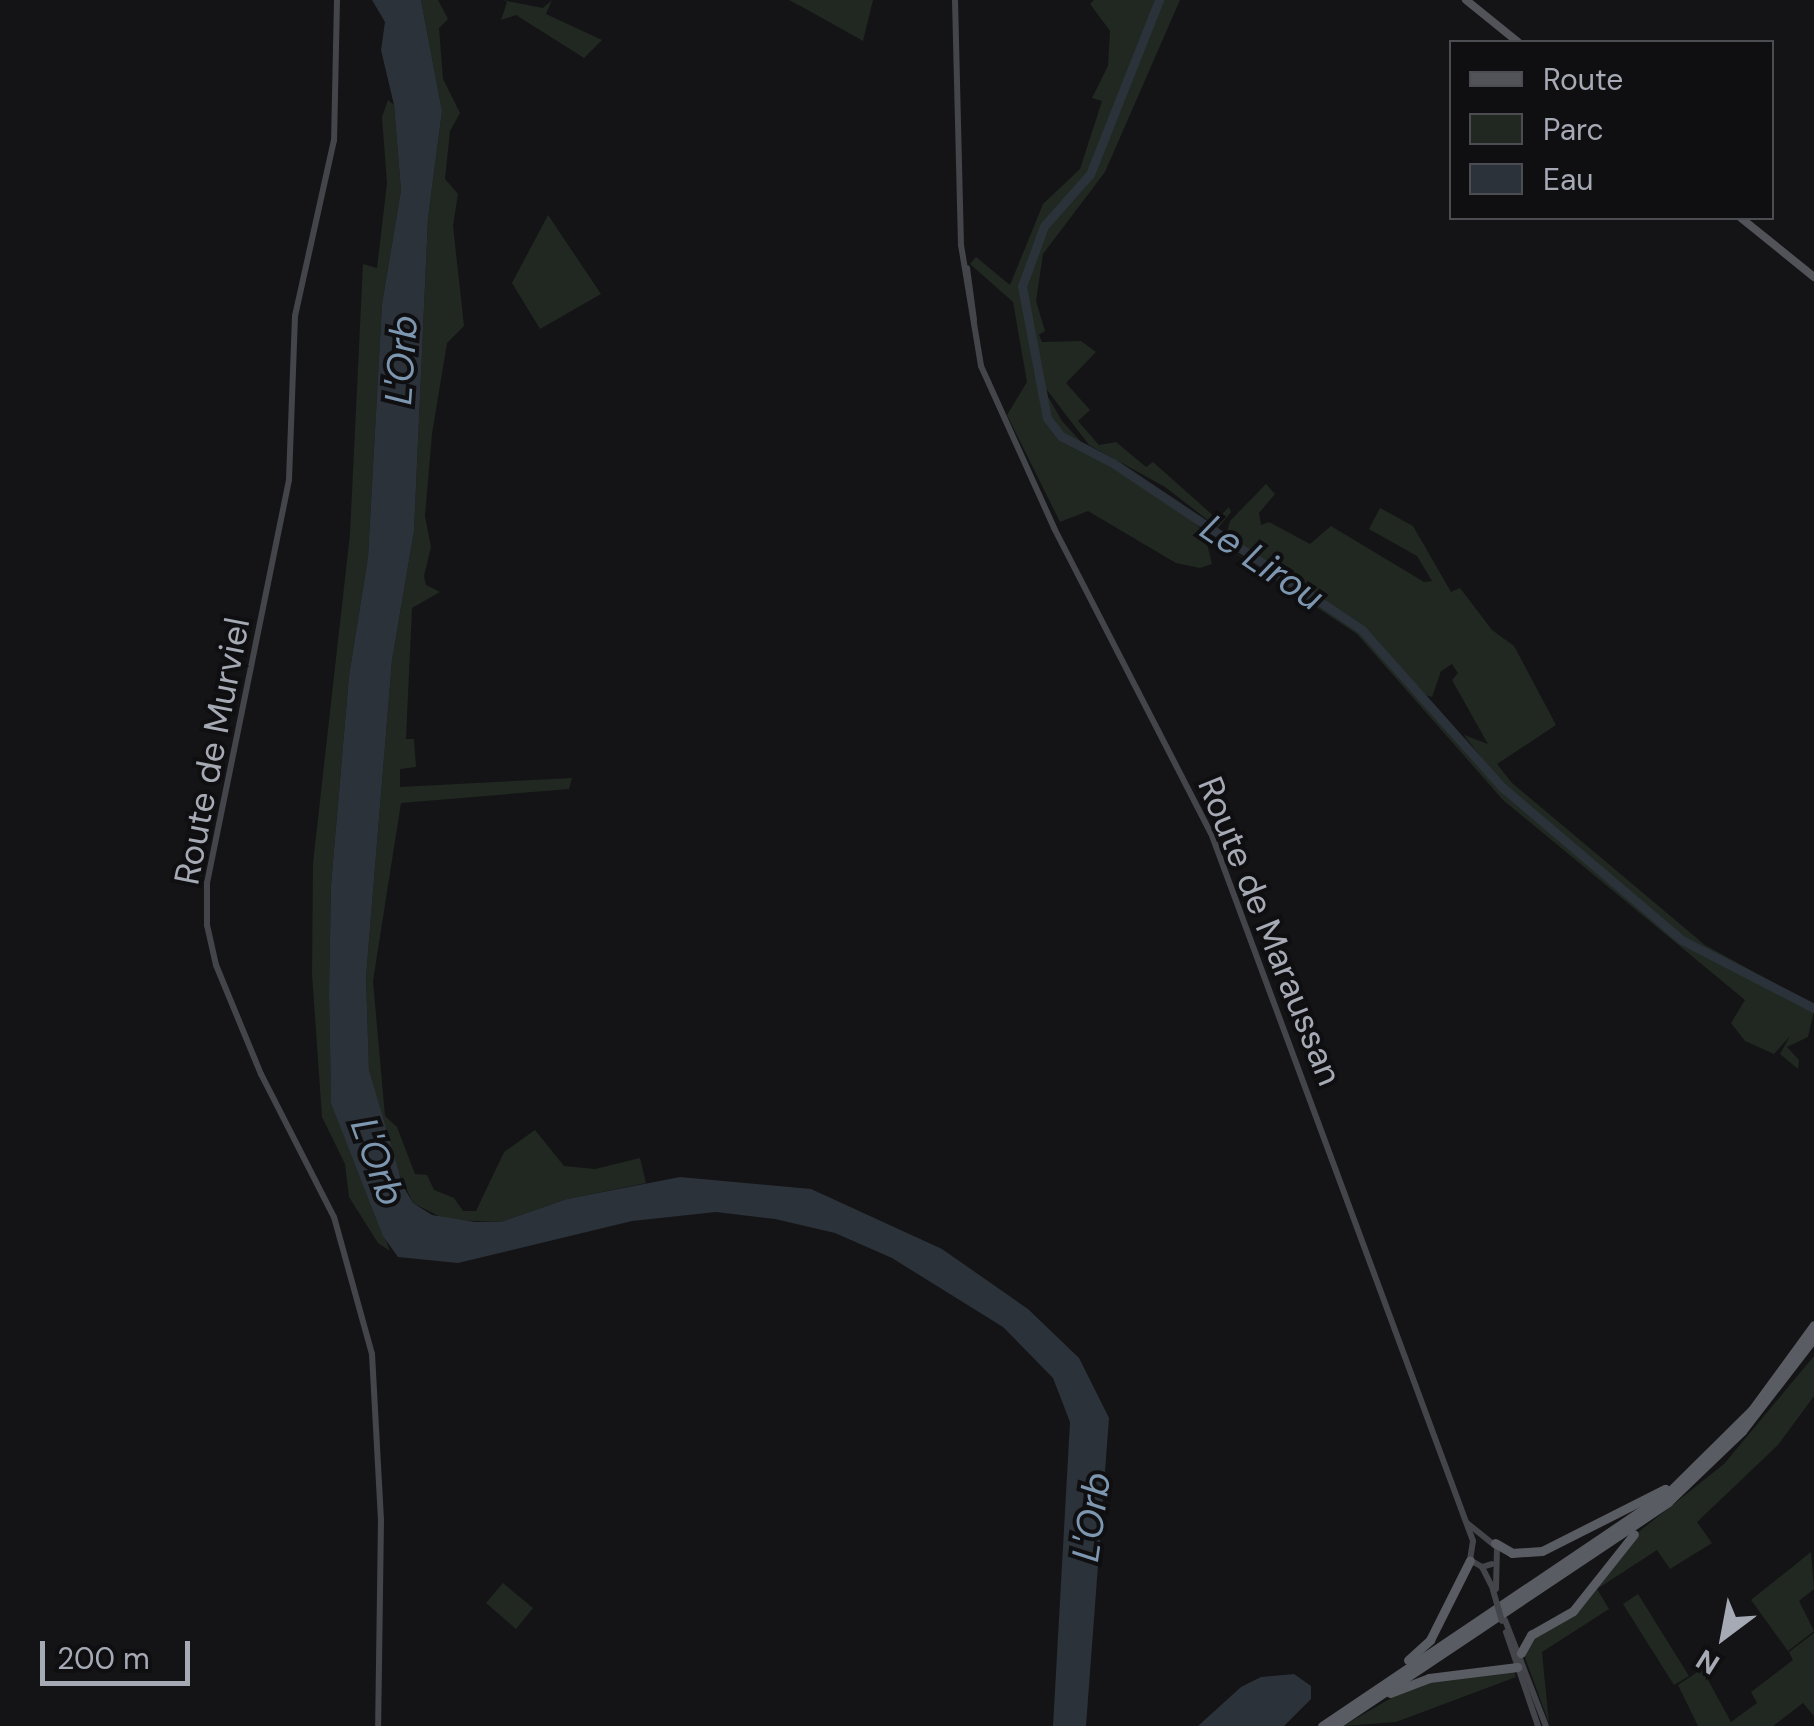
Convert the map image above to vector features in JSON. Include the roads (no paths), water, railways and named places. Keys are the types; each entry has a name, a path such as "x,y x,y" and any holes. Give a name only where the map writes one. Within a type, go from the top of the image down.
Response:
{"highway":[{"path":"1344,1714 1615,1533 1700,1464 1752,1410 1814,1326"},
{"path":"1521,1654 1530,1635 1573,1611 1614,1554 1742,1431 1814,1338"},
{"path":"1490,1540 1520,1554 1542,1551 1636,1508 1700,1464"},
{"path":"1344,1714 1657,1511"},
{"path":"1334,1726 1425,1646 1470,1560"},
{"path":"1322,1726 1402,1686 1517,1667"}],"main road":[{"name":"Route de Murviel","path":"337,0 336,123 295,316 289,480 207,883 207,925 216,965 261,1074 334,1217 372,1354 381,1520 378,1726"},
{"name":"Route de Maraussan","path":"956,0 966,256 986,376 1020,459 1229,876 1473,1540"},
{"path":"1466,0 1516,40"},
{"path":"1736,220 1789,255"},
{"path":"1744,220 1814,277"},
{"path":"1467,1523 1490,1540 1495,1590 1538,1726"},
{"path":"1490,1540 1473,1540 1470,1560 1482,1568 1495,1590"},
{"path":"1482,1568 1492,1564"},
{"path":"1504,1620 1521,1654 1546,1726"}],"water":[{"name":"L'Orb","path":"372,0 421,0 442,111 428,218 414,531 392,660 366,977 369,1070 403,1186 413,1203 432,1215 475,1222 501,1222 567,1199 680,1177 811,1189 942,1249 1028,1309 1079,1358 1109,1418 1086,1726 1053,1726 1070,1422 1053,1378 1003,1327 892,1258 835,1233 775,1219 716,1212 632,1221 458,1263 398,1257 383,1236 331,1103 329,992 331,885 349,676 368,557 382,304 401,190 394,105 381,50 385,22"},
{"path":"1294,1674 1311,1686 1311,1699 1284,1726 1198,1726 1241,1687 1261,1677"}],"waterway":[{"name":"Le Lirou","path":"1159,0 1090,174 1044,226 1022,286 1047,418 1061,436 1113,463 1362,630 1502,787 1682,940 1814,1008"}]}
